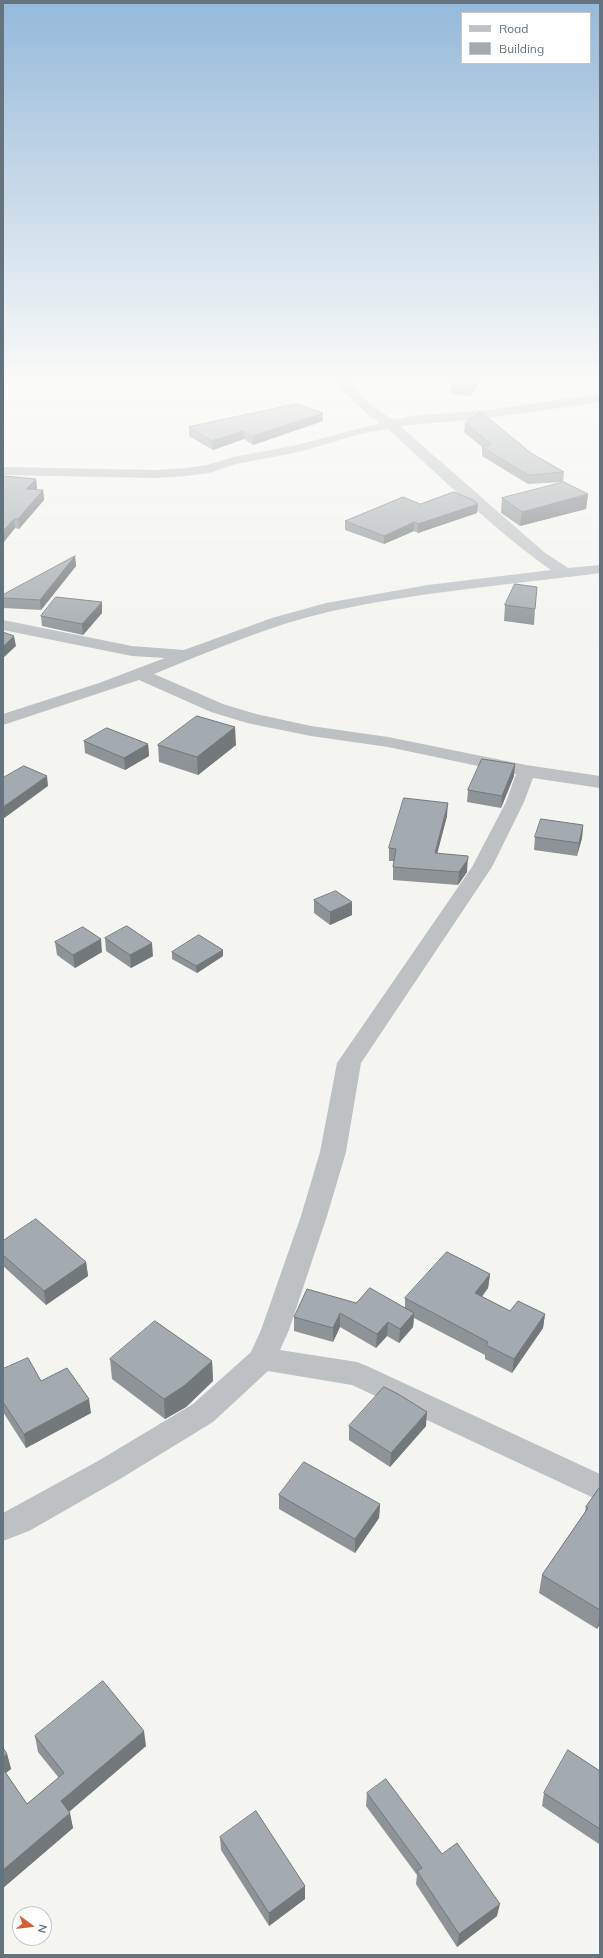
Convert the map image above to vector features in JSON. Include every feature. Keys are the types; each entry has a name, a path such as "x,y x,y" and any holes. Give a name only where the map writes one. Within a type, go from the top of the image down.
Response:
{"street":[{"path":"22,471 156,474 191,471"},
{"path":"443,471 539,555 565,574"},
{"path":"3,720 85,694 140,674 184,655 242,633 326,608 412,592 565,574 600,568"},
{"path":"3,625 132,651 184,655"},
{"path":"140,674 217,708 253,719 312,731 388,742 526,771 600,782"},
{"path":"3,1527 18,1522 203,1413 262,1359 275,1330 314,1216 333,1152 341,1100 350,1063 482,867 515,802 526,771"},
{"path":"262,1359 357,1374 600,1488"}],"building":[{"path":"522,471 564,472 528,475"},
{"path":"3,476 36,479 26,489 43,490 18,519 14,519 3,531"},
{"path":"564,482 588,494 522,512 502,498"},
{"path":"454,492 473,500 478,504 418,524 414,522 384,536 345,521 403,497 420,504"},
{"path":"75,556 40,600 3,598 3,595"},
{"path":"515,584 537,587 535,609 505,605"},
{"path":"56,597 102,602 82,624 41,616"},
{"path":"3,632 14,636 3,647"},
{"path":"197,716 235,727 197,757 158,745"},
{"path":"107,728 148,744 124,758 84,741"},
{"path":"482,759 515,764 502,796 468,790"},
{"path":"24,766 47,776 3,807 3,778"},
{"path":"404,798 448,803 435,853 468,856 468,859 459,872 393,867 396,849 389,848"},
{"path":"541,819 583,825 579,843 535,837"},
{"path":"336,891 352,902 330,912 314,900"},
{"path":"127,926 152,943 130,955 105,938"},
{"path":"83,927 101,939 73,955 55,942"},
{"path":"199,935 223,950 196,966 172,952"},
{"path":"36,1219 86,1262 44,1291 3,1255 3,1241"},
{"path":"447,1252 490,1274 475,1293 510,1311 518,1301 545,1314 514,1359 486,1345 488,1342 405,1298"},
{"path":"370,1288 414,1313 400,1329 388,1322 377,1334 340,1313 333,1328 294,1317 307,1289 356,1303"},
{"path":"155,1321 212,1361 184,1386 164,1399 110,1359"},
{"path":"28,1358 41,1381 67,1368 89,1399 24,1434 3,1402 3,1369"},
{"path":"384,1387 427,1412 391,1453 349,1426"},
{"path":"304,1462 380,1504 355,1539 279,1495"},
{"path":"600,1487 600,1610 542,1575 588,1508 586,1507"},
{"path":"103,1681 144,1731 61,1801 70,1813 3,1870 3,1769 27,1804 64,1773 35,1736"},
{"path":"3,1748 7,1754 3,1757"},
{"path":"568,1750 600,1771 600,1829 544,1793"},
{"path":"386,1779 442,1854 457,1843 500,1904 459,1934 417,1871 422,1868 367,1793"},
{"path":"256,1811 305,1886 269,1913 220,1837"}]}
